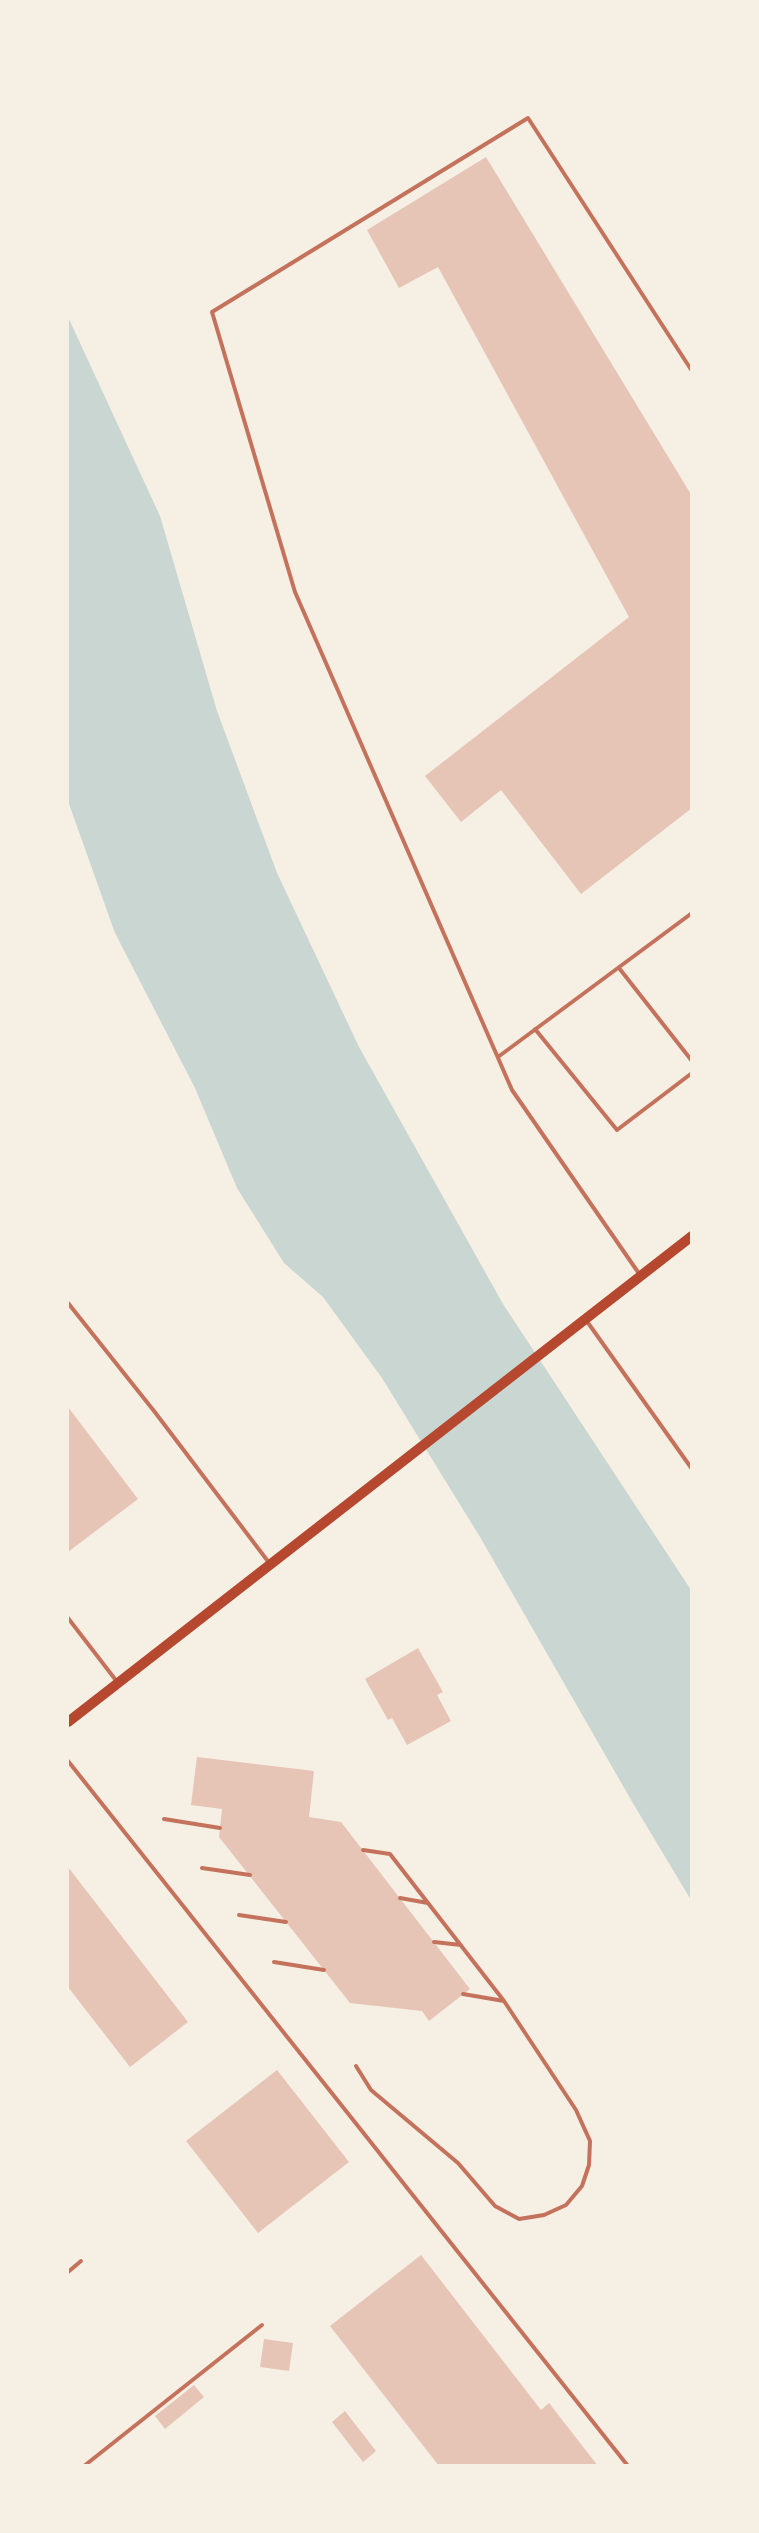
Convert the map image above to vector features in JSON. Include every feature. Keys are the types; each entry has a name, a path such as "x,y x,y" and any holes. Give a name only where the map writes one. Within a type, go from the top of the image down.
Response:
{"main road":[{"path":"68,1722 692,1236"}],"lane":[{"path":"640,1276 512,1090 295,592 212,312 528,118 692,371"},
{"path":"498,1057 692,913"},
{"path":"619,968 692,1061"},
{"path":"535,1029 617,1130 692,1073"},
{"path":"68,1303 154,1411 270,1564"},
{"path":"586,1318 692,1469"},
{"path":"68,1618 118,1683"},
{"path":"68,1761 628,2466"},
{"path":"164,1819 220,1828"},
{"path":"356,2066 371,2090 458,2163 495,2206 519,2219 544,2215 566,2205 582,2186 590,2165 590,2141 576,2110 504,2001 390,1854 363,1850"},
{"path":"202,1868 250,1876"},
{"path":"400,1898 428,1903"},
{"path":"239,1915 286,1922"},
{"path":"434,1942 461,1945"},
{"path":"274,1962 324,1970"},
{"path":"464,1994 504,2001"},
{"path":"68,2272 81,2261"},
{"path":"84,2466 262,2325"}],"shaded area":[{"path":"68,317 160,516 217,711 277,873 359,1047 503,1304 691,1590 691,1900 634,1805 480,1537 382,1378 323,1297 284,1263 237,1188 195,1088 115,933 68,801"}],"building":[{"path":"486,157 692,496 692,808 581,894 501,790 461,822 425,776 629,617 438,267 399,288 367,230"},
{"path":"68,1407 138,1499 68,1552"},
{"path":"418,1648 443,1692 437,1695 451,1721 407,1745 392,1718 388,1720 365,1679"},
{"path":"197,1757 314,1771 309,1817 341,1822 470,1989 429,2021 422,2011 350,2003 219,1837 222,1809 191,1805"},
{"path":"68,1867 188,2022 130,2067 68,1987"},
{"path":"277,2070 349,2162 258,2233 186,2141"},
{"path":"421,2255 541,2410 549,2403 598,2466 439,2466 330,2326"},
{"path":"264,2339 293,2343 289,2371 260,2367"},
{"path":"194,2385 204,2397 165,2429 155,2416"},
{"path":"345,2411 376,2451 363,2462 332,2422"}]}
